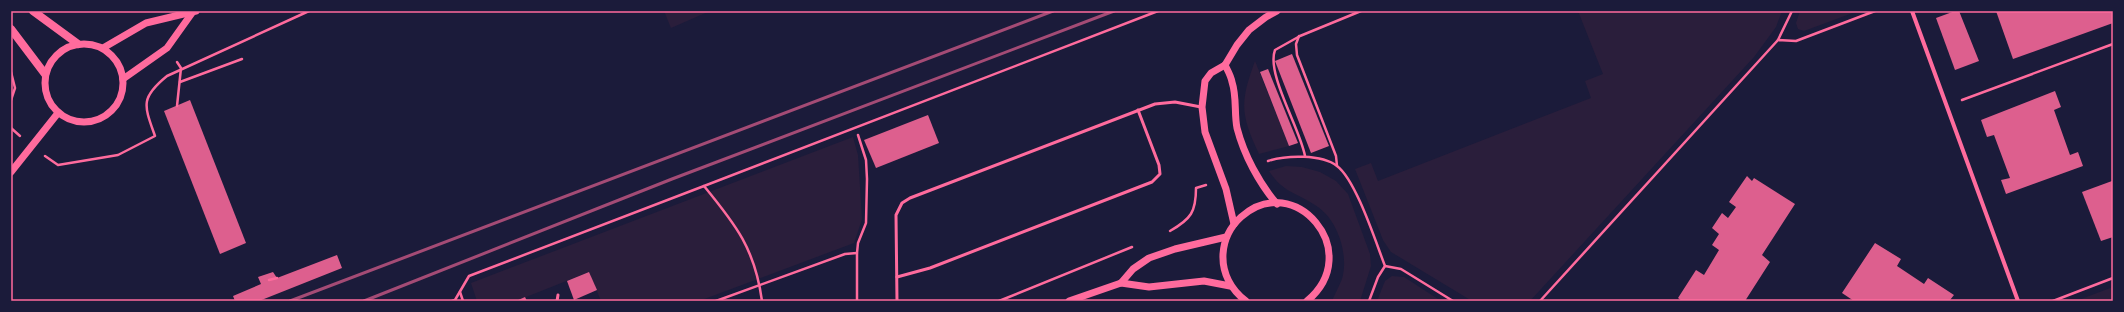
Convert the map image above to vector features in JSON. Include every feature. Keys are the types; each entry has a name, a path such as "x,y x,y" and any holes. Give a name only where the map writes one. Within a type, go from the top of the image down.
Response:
{"main road":[{"path":"33,11 78,44"},
{"path":"11,29 45,74"}],"street":[{"path":"1234,224 1226,190 1205,132 1202,107 1205,81 1211,73 1225,65 1237,45 1250,30 1276,11"},
{"path":"1912,11 2018,301"},
{"path":"103,48 146,23 193,12"},
{"path":"123,79 166,48 193,12"},
{"path":"78,44 91,44 103,48 117,61 123,79 123,90 119,102 112,111 95,121 75,121 58,113 49,102 45,88 45,74 50,63 57,54 66,47 78,44"},
{"path":"1225,65 1233,83 1236,118 1243,144 1265,190 1278,204"},
{"path":"11,172 58,113"},
{"path":"1246,301 1230,286 1225,274 1223,261 1226,237 1234,224 1246,213 1261,206 1278,204 1291,206 1304,211 1315,220 1323,231 1328,243 1330,257 1328,271 1323,284 1314,298 1307,301"},
{"path":"1121,283 1133,269 1150,258 1175,249 1226,237"},
{"path":"1069,301 1121,283 1148,287 1204,281 1230,286"}],"lane":[{"path":"897,301 896,215 902,203 910,198 1155,104 1175,102 1202,107"},
{"path":"897,277 930,268 1152,182 1160,174 1159,165 1138,110"},
{"path":"557,301 558,295"}],"path":[{"path":"11,128 58,165 118,156 155,136 148,116 146,100 153,87 167,76 181,68 309,11"},
{"path":"452,301 456,300 469,276 1158,11"},
{"path":"1305,156 1303,142 1275,73 1272,59 1275,50 1300,36 1361,11"},
{"path":"1540,301 1778,40 1792,11"},
{"path":"1778,40 1796,41 1875,11"},
{"path":"1300,36 1296,44 1297,55 1336,156 1337,166 1351,184 1385,266"},
{"path":"1946,106 2113,44"},
{"path":"174,56 181,68 177,106"},
{"path":"180,82 242,59"},
{"path":"11,72 15,88 11,100"},
{"path":"857,301 857,253 858,243 866,223 867,178 866,160 858,135"},
{"path":"1265,162 1276,158 1305,156 1337,166"},
{"path":"1163,234 1186,221 1193,212 1196,202 1196,188 1209,184"},
{"path":"704,186 735,224 746,243 760,285 762,301"},
{"path":"999,301 1134,246"},
{"path":"716,301 845,254 857,253"},
{"path":"1369,301 1378,277 1385,266"},
{"path":"1385,266 1401,269 1454,301"},
{"path":"269,280 276,278"},
{"path":"2053,301 2113,278"},
{"path":"460,292 463,301"}],"shaded area":[{"path":"664,11 710,11 671,28"},
{"path":"1578,11 1782,11 1776,27 1754,57 1530,301 1472,301 1391,252 1383,240 1355,169 1371,163 1378,181 1591,98 1585,81 1603,74"},
{"path":"1800,11 1858,11 1804,31 1798,29 1796,23"},
{"path":"1255,61 1289,146 1259,154 1248,128 1244,108 1247,87"},
{"path":"853,137 858,155 862,219 854,243 699,301 601,301 589,272 516,301 477,301 471,283"},
{"path":"1286,166 1302,167 1320,172 1336,181 1348,194 1370,254 1371,266 1360,301 1332,301 1342,279 1344,270 1343,249 1340,239 1325,213 1310,202 1286,189 1269,171"},
{"path":"1392,276 1404,277 1441,301 1377,301 1385,281"},
{"path":"2113,287 2113,301 2076,301"}],"building":[{"path":"1959,11 1979,61 1955,70 1936,18"},
{"path":"1996,11 2113,11 2113,23 2013,59"},
{"path":"1292,54 1329,146 1311,153 1275,61"},
{"path":"1268,69 1298,143 1289,146 1260,72"},
{"path":"2055,91 2061,107 2054,110 2070,155 2078,152 2083,166 2006,194 2001,180 2010,178 1994,135 1987,137 1981,120"},
{"path":"190,100 246,243 220,254 164,111"},
{"path":"928,115 939,143 876,168 864,140"},
{"path":"1747,176 1752,181 1754,178 1795,204 1762,255 1770,262 1745,301 1682,301 1678,298 1696,270 1704,275 1719,250 1712,245 1719,234 1712,228 1722,213 1728,218 1736,207 1729,202"},
{"path":"2112,181 2113,237 2101,241 2082,192"},
{"path":"1875,243 1901,259 1897,266 1924,284 1928,278 1954,295 1950,300 1952,301 1854,301 1842,293"},
{"path":"337,255 342,268 259,301 235,301 233,296 261,284 258,277 273,272 277,278"},
{"path":"589,272 597,290 574,300 567,281"},
{"path":"525,297 527,301 516,301"}],"railway":[{"path":"290,301 1053,11"},
{"path":"364,301 672,179 1114,11"}]}
